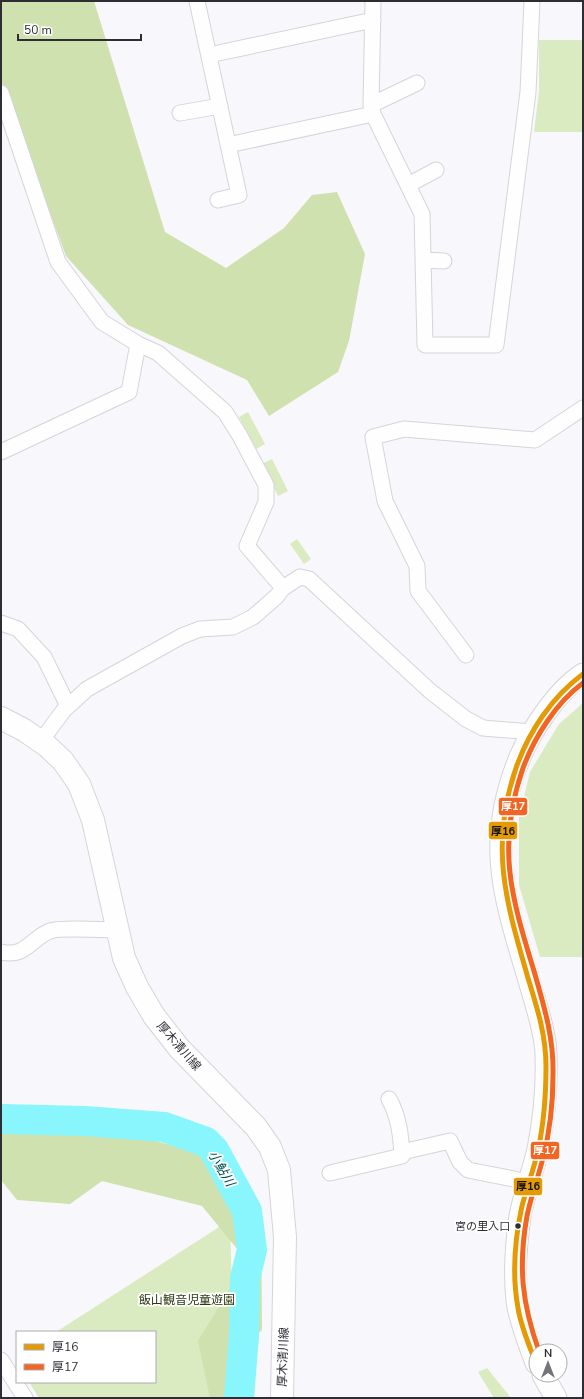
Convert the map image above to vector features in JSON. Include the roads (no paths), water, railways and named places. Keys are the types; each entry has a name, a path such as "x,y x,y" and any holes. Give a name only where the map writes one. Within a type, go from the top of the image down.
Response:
{"main road":[{"name":"厚木清川線","path":"1,718 41,741 63,761 79,784 93,820 124,958 154,1016 179,1048 256,1127 270,1147 279,1170 282,1190 285,1237 282,1398"}],"street":[{"path":"197,1 239,194 218,200"},
{"path":"373,1 372,110 422,214 426,346 496,345 528,92 532,1"},
{"path":"209,55 373,20"},
{"path":"228,145 372,110 417,83"},
{"path":"1,93 58,262 102,322 138,344 158,353 225,412 240,436 266,485 266,502 247,546 283,588"},
{"path":"180,113 220,106"},
{"path":"408,185 436,170"},
{"path":"424,260 444,261"},
{"path":"1,452 129,392 138,344"},
{"path":"466,655 444,620 418,591 417,566 385,501 370,431 404,429 535,440 583,408"},
{"path":"41,741 68,706 87,689 182,636 200,629 233,627 253,617 277,596 283,588 300,577 309,579 430,691 466,720 483,728 531,732"},
{"path":"1,623 18,629 44,657 68,706"},
{"path":"530,1343 517,1302 515,1263 520,1216 538,1148 545,1092 546,1052 536,1004 506,903 500,850 501,821 511,779 531,732 561,694 583,674"},
{"path":"1,952 12,953 22,951 50,931 117,930"},
{"path":"330,1173 402,1156 401,1133 394,1107 389,1099"},
{"path":"402,1152 450,1141 460,1162 468,1170 529,1182"},
{"path":"1,1360 25,1398"},
{"path":"548,1383 556,1398"}],"waterway":[{"name":"小鮎川","path":"1,1119 85,1121 164,1127 206,1142 214,1150 247,1211 252,1250 245,1278 244,1336 239,1398"}],"place":[{"name":"宮の里入口","path":"518,1226"}],"park label":[{"name":"飯山観音児童遊園","path":"187,1300"}]}
